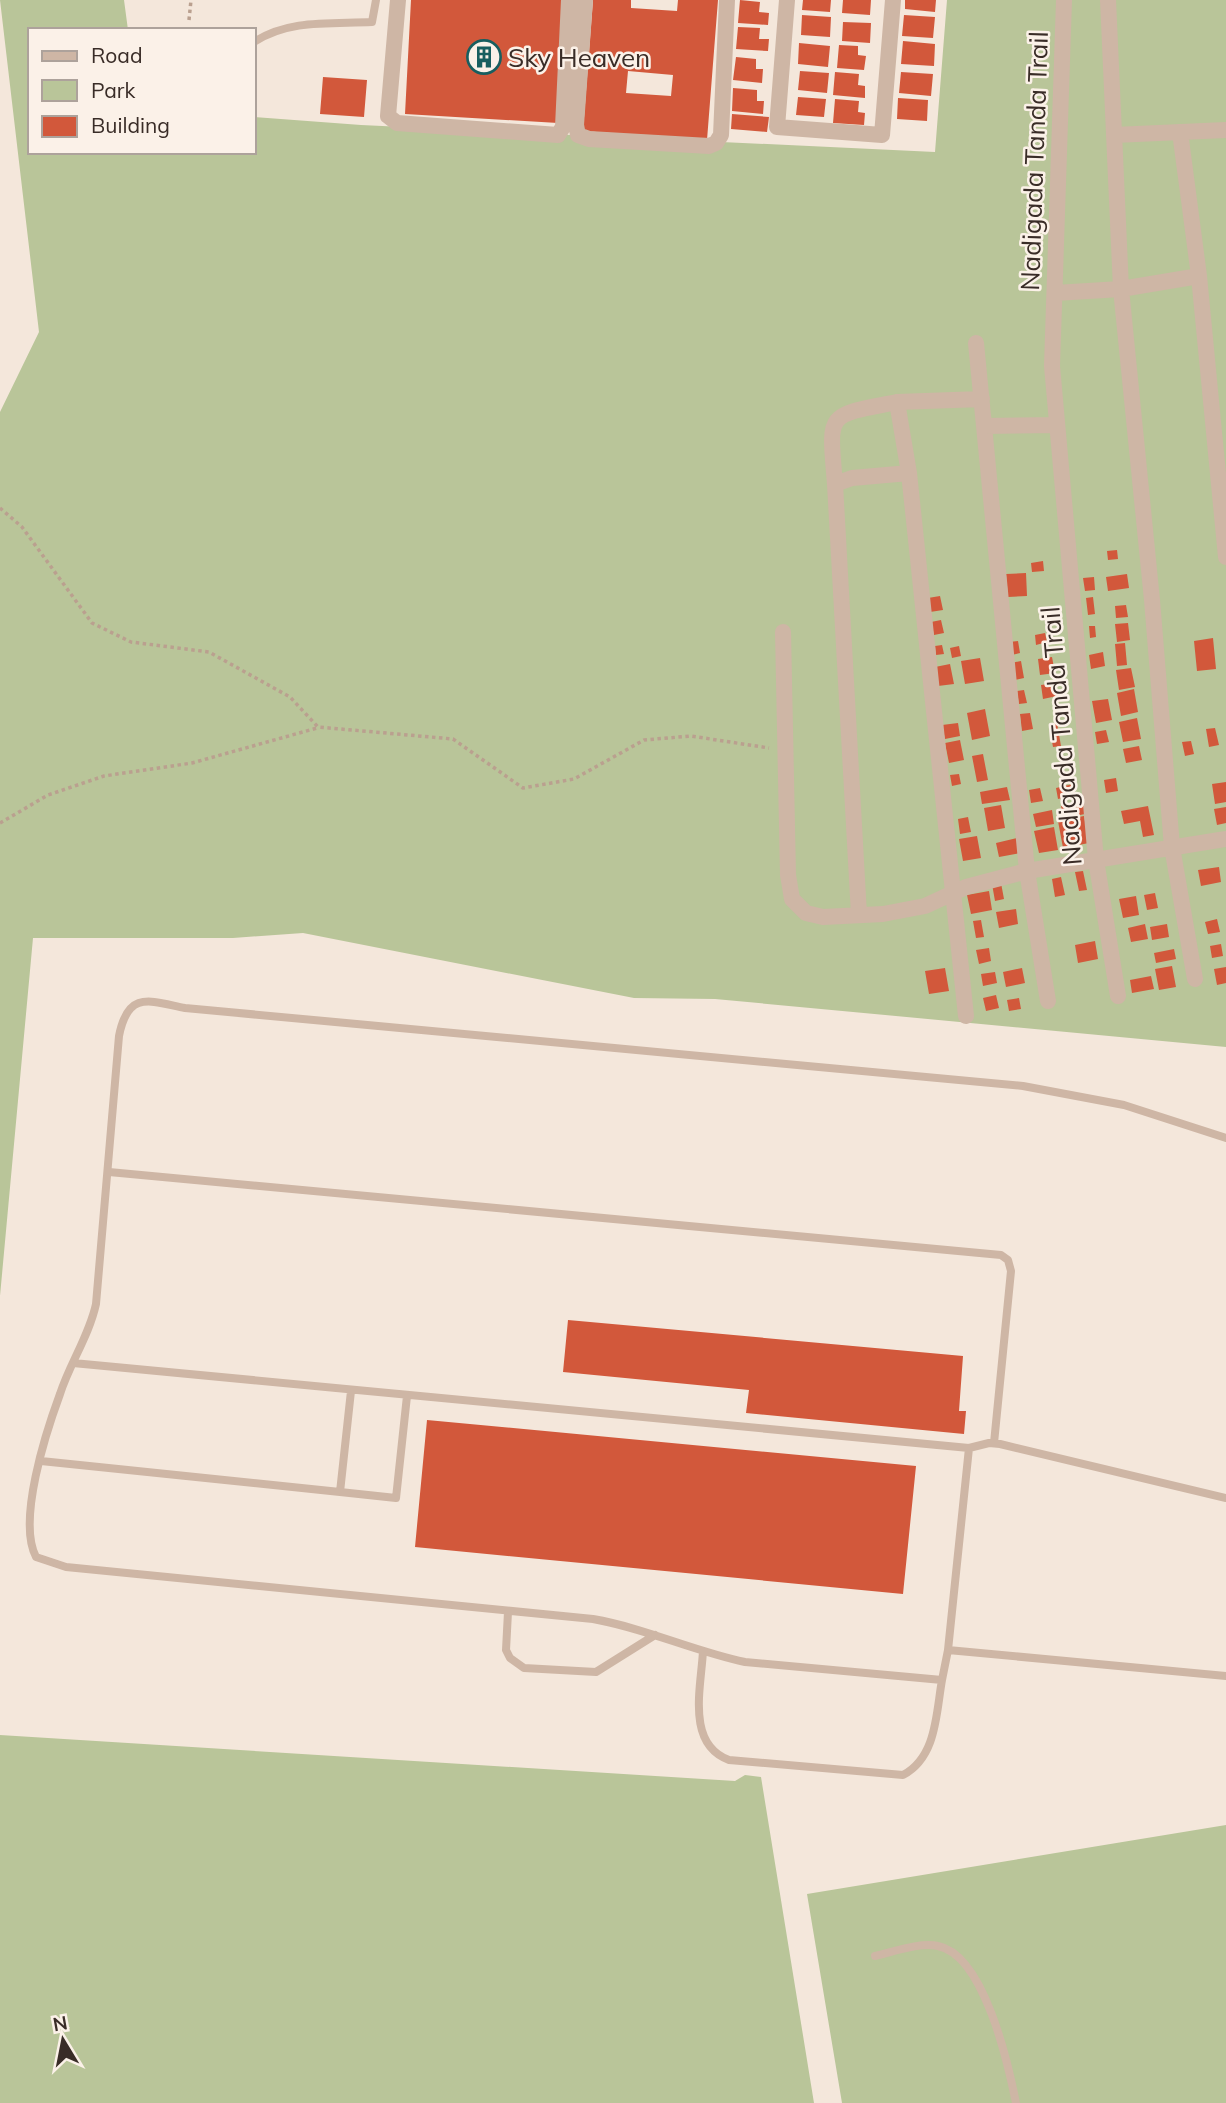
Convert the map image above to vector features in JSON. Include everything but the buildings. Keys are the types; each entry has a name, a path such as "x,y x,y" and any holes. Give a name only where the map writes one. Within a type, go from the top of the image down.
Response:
{"street":[{"path":"398,0 388,116 390,120 397,123 558,135 563,127 569,0"},
{"path":"585,0 576,125 578,135 589,139 709,146 716,143 721,135 727,0"},
{"path":"787,0 776,127 882,135 893,0"},
{"name":"Nadigada Tanda Trail","path":"1064,0 1052,366 1096,860 1118,996"},
{"path":"1108,0 1121,289 1152,600 1172,846 1195,979"},
{"path":"1114,135 1226,130"},
{"path":"1180,132 1199,276 1204,351 1223,499 1226,557"},
{"path":"1055,293 1121,289 1199,276"},
{"path":"976,343 1027,871 1048,1001"},
{"path":"859,915 831,429 838,418 850,411 897,402 982,399"},
{"path":"897,402 909,473 966,1016"},
{"path":"985,426 1057,425"},
{"path":"835,484 852,478 909,473"},
{"path":"783,632 788,875 792,899 806,913 823,917 903,912 952,893 1027,871 1226,839"}],"lane":[{"path":"256,40 271,31 295,25 372,22 376,0"},
{"path":"942,1680 745,1662 593,1619 66,1567 43,1561 32,1548 29,1528 41,1461 60,1393 88,1332 96,1304 121,1024 133,1006 150,1000 199,1009 1023,1086 1124,1105 1226,1138"},
{"path":"109,1172 1001,1255 1008,1260 1011,1271 994,1443"},
{"path":"73,1363 968,1448 994,1443 1226,1498"},
{"path":"340,1492 351,1391"},
{"path":"41,1461 396,1498 407,1396"},
{"path":"703,1651 700,1730 704,1743 716,1756 729,1760 903,1774 924,1758 930,1746 948,1650 968,1448"},
{"path":"508,1612 506,1650 510,1658 524,1668 596,1672 655,1635"},
{"path":"948,1650 1226,1676"},
{"path":"875,1956 935,1945 949,1949 961,1959 971,1973 1005,2051 1016,2103"}],"path":[{"path":"189,20 191,0"},
{"path":"0,508 22,527 92,623 131,642 209,652 290,697 318,727"},
{"path":"0,823 48,794 104,776 192,763 318,727 453,739 523,788 574,779 644,740 691,736 786,751"}],"green space":[{"path":"0,0 124,0 128,28 28,28 28,154 256,154 256,117 361,125 935,152 947,0 1226,0 1226,1047 715,999 634,998 303,933 233,938 33,938 0,1296 0,412 39,332"},
{"path":"0,1735 735,1781 745,1775 761,1777 814,2103 0,2103"},
{"path":"1226,1825 1226,2103 842,2103 807,1894"}],"place":[{"name":"Sky Heaven","path":"484,57"}]}
